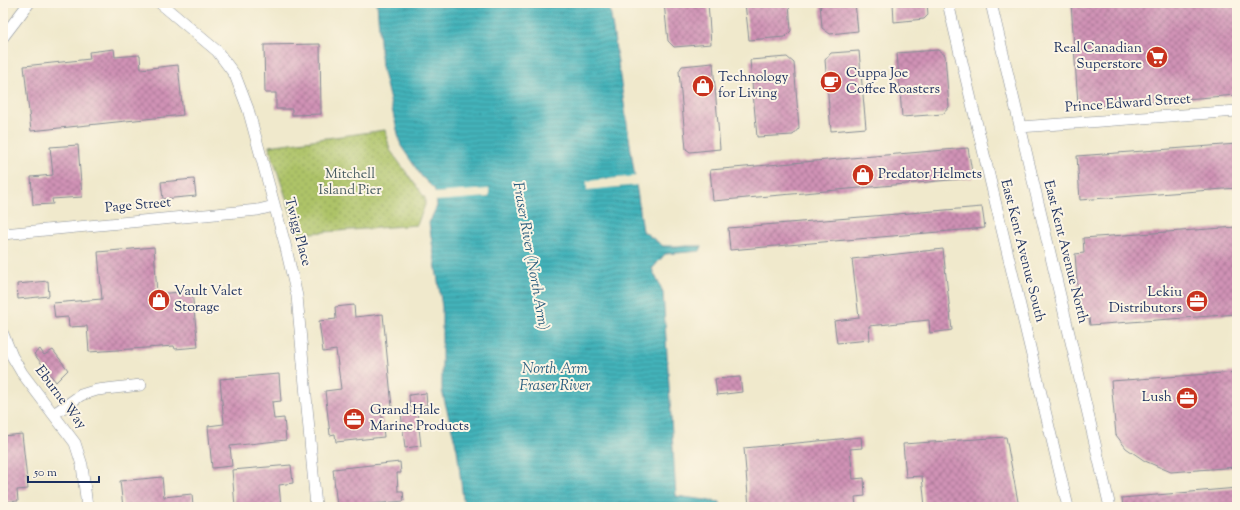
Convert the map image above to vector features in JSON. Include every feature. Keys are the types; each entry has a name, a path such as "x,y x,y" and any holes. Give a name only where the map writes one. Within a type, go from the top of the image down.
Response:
{"street":[{"path":"3,38 30,3"},
{"name":"Twigg Place","path":"160,3 206,40 227,63 235,75 248,109 297,296 316,507"},
{"name":"East Kent Avenue South","path":"948,3 1068,507"},
{"name":"East Kent Avenue North","path":"991,3 1110,507"},
{"name":"Prince Edward Street","path":"1020,127 1237,111"},
{"name":"Page Street","path":"3,234 258,210 274,206"},
{"name":"Eburne Way","path":"3,334 12,356 22,373 75,443 79,454 87,507"},
{"path":"54,414 81,395 92,391 141,385"}],"green space":[{"name":"Mitchell Island Pier","path":"385,130 390,150 425,198 425,205 417,225 298,234 269,146"}],"water":[{"name":"North Arm Fraser River","path":"377,3 609,3 643,231 663,246 702,246 700,251 665,254 652,269 663,292 676,496 720,502 720,507 464,507 457,449 442,391 442,307 429,223 437,206 435,190 422,177 401,146 382,68"}],"pier":[{"path":"637,176 638,185 587,190 587,181"},
{"path":"489,189 489,197 434,201 433,193"}],"building":[{"path":"664,3 708,3 711,44 674,47 668,41"},
{"path":"745,3 789,3 791,31 785,37 749,40"},
{"path":"820,3 855,3 858,31 830,34 822,28"},
{"path":"893,3 927,3 928,15 924,19 894,22"},
{"name":"Real Canadian Superstore","path":"1071,3 1237,3 1237,95 1082,107 1082,103 1078,104"},
{"path":"320,44 321,114 292,115 292,109 276,109 276,93 265,93 264,45"},
{"path":"114,49 115,57 140,55 141,69 178,65 183,115 31,131 24,66 90,59 89,52"},
{"path":"938,50 945,55 949,107 943,114 902,117 897,53"},
{"path":"859,51 866,128 831,131 825,60 831,53"},
{"path":"787,57 794,63 799,128 793,135 757,137 750,60"},
{"path":"713,63 720,149 690,152 686,149 679,71 682,66"},
{"path":"1237,144 1237,188 1080,200 1077,156"},
{"path":"78,145 82,197 52,199 53,204 33,205 31,177 53,175 50,147"},
{"path":"968,148 973,178 713,201 710,170"},
{"path":"194,179 196,196 163,199 161,182"},
{"path":"982,207 985,228 730,250 728,228"},
{"path":"1237,227 1237,314 1090,325 1089,318 1080,319 1075,254 1084,253 1083,238"},
{"path":"154,247 157,294 192,291 198,347 175,349 174,346 89,352 87,326 69,327 68,317 55,318 53,303 102,299 98,252"},
{"path":"943,249 952,330 930,333 929,320 869,326 870,340 837,343 834,321 859,318 852,259"},
{"path":"48,281 49,296 18,299 17,284"},
{"path":"354,305 355,317 383,314 392,407 381,408 384,437 336,442 335,434 330,435 325,391 341,389 336,350 323,352 319,321 336,319 335,307"},
{"path":"40,349 44,355 53,350 68,370 56,382 34,354"},
{"path":"1237,372 1237,467 1171,472 1145,461 1126,448 1116,435 1111,381"},
{"path":"279,374 281,401 272,402 274,419 284,418 286,440 230,446 232,466 212,468 208,426 224,424 220,379"},
{"path":"740,377 742,392 717,395 715,379"},
{"path":"426,393 427,405 410,407 409,395"},
{"path":"417,411 421,446 405,448 401,413"},
{"path":"22,434 28,489 17,490 18,501 3,502 3,436"},
{"path":"861,437 862,448 850,449 853,479 864,478 865,496 855,497 856,507 749,507 744,448"},
{"path":"1006,437 1019,507 925,507 922,476 906,477 903,444"},
{"path":"400,462 401,473 397,473 398,491 403,491 404,501 337,507 333,469"},
{"path":"291,465 293,483 279,485 281,507 235,507 232,470"},
{"path":"162,477 164,497 192,494 193,507 123,507 120,481"},
{"path":"1237,488 1237,507 1123,507 1122,498"}],"place":[{"name":"Real Canadian Superstore","path":"1157,57"},
{"name":"Cuppa Joe Coffee Roasters","path":"831,82"},
{"name":"Technology for Living","path":"703,86"},
{"name":"Predator Helmets","path":"863,175"},
{"name":"Vault Valet Storage","path":"159,300"},
{"name":"Lekiu Distributors","path":"1197,301"},
{"name":"Lush","path":"1187,398"},
{"name":"Grand Hale Marine Products","path":"354,419"}],"water label":[{"name":"Fraser River (North Arm)","path":"530,256"}]}
